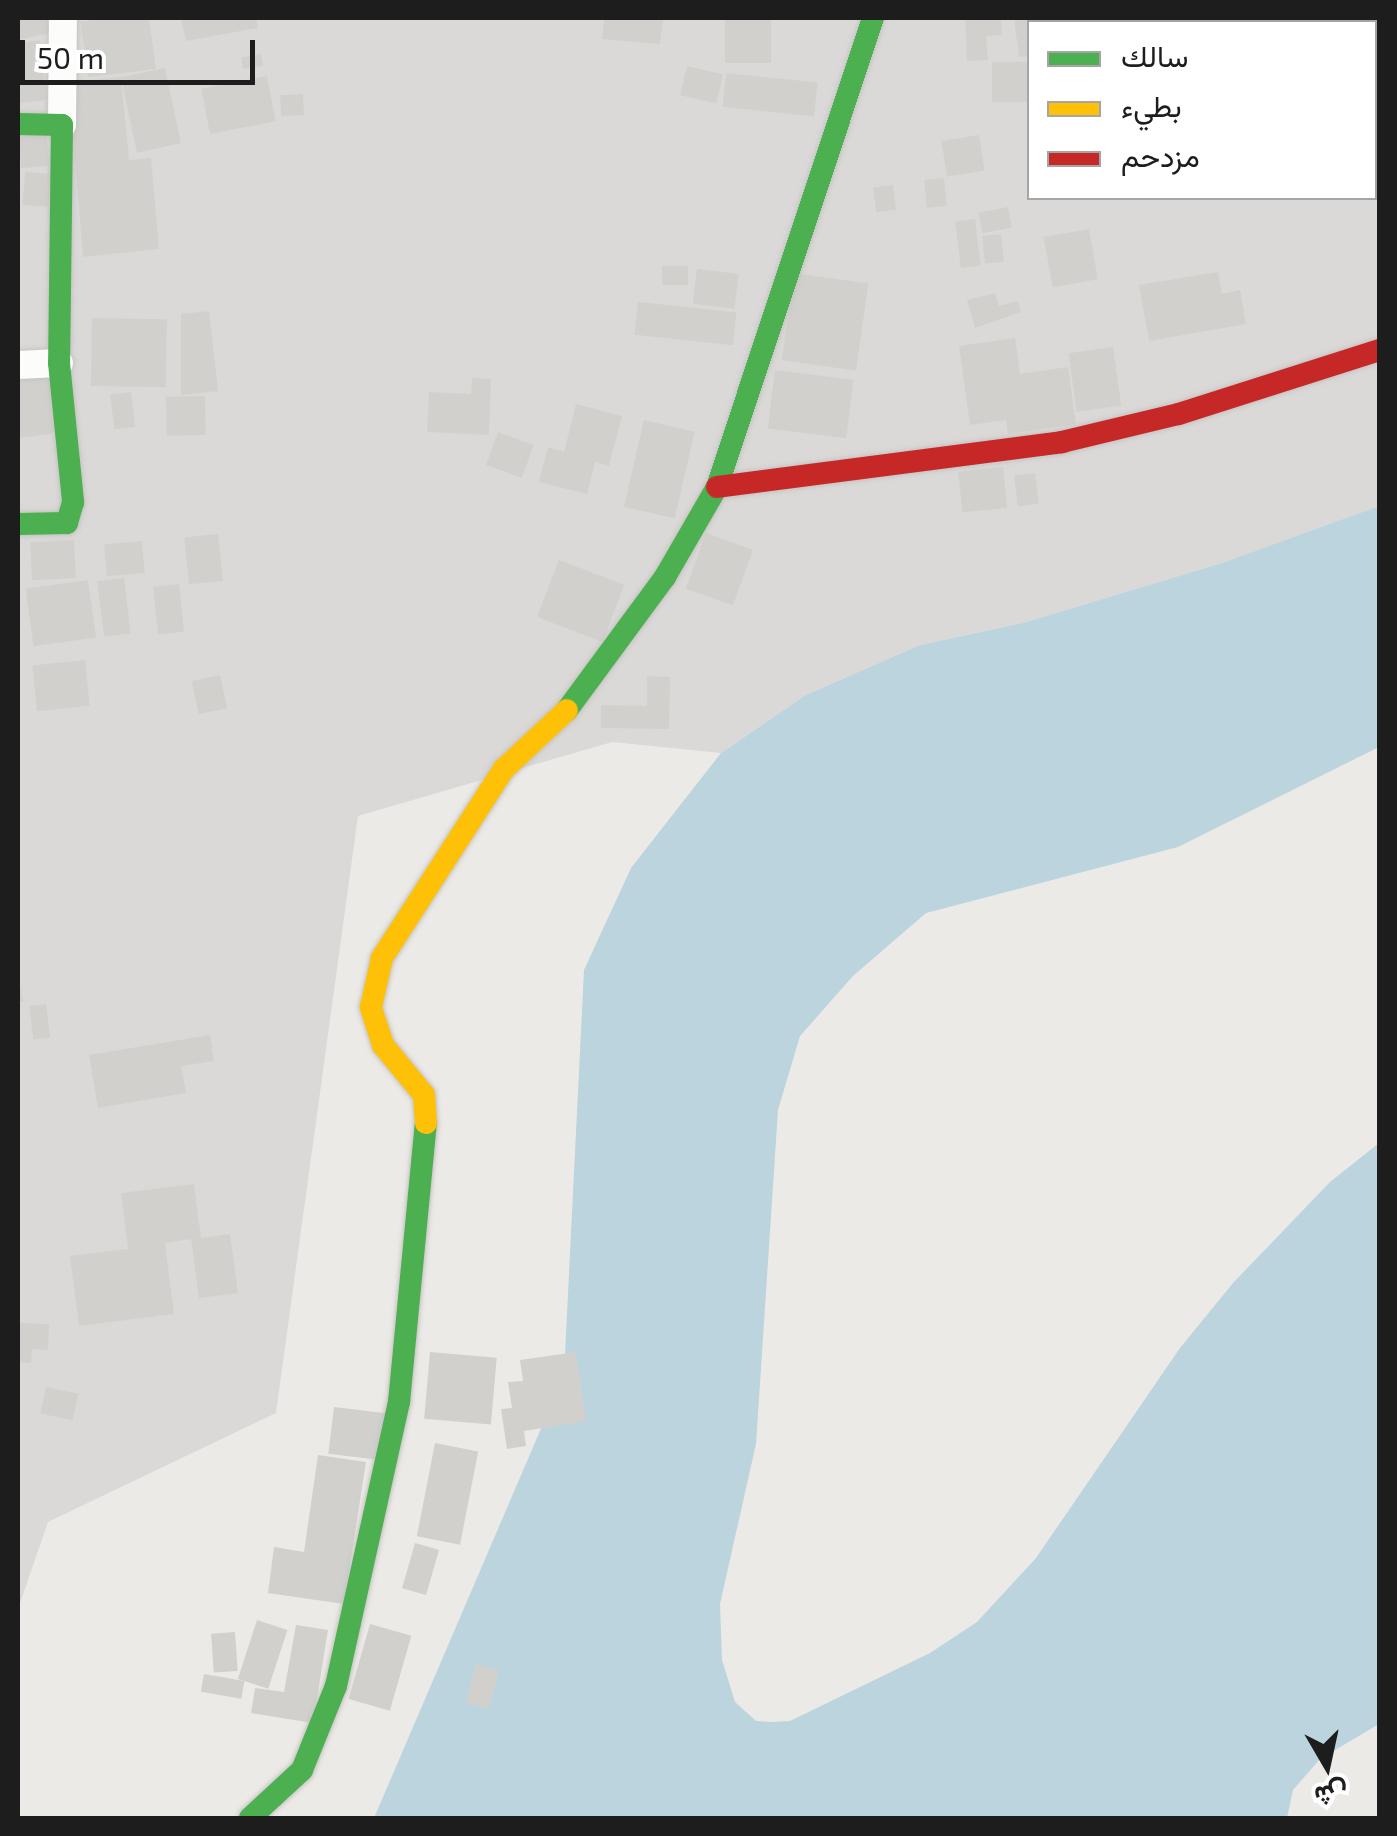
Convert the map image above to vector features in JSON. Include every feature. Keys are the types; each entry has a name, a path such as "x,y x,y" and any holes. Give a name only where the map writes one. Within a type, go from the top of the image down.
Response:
{"street":[{"path":"18,524 56,526 72,515 59,363 63,18"},
{"path":"250,1818 302,1770 336,1686 399,1402 426,1127 424,1095 382,1046 371,1007 382,958 504,768 571,707 665,577 717,487 873,18"},
{"path":"18,124 62,125"},
{"path":"717,487 1062,442 1178,414 1380,350"},
{"path":"18,366 59,363"}],"shaded area":[{"path":"18,18 1379,18 1379,506 1222,563 1023,623 920,645 806,695 721,753 612,742 358,816 276,1413 48,1522 18,1609"}],"water":[{"path":"1379,506 1379,747 1178,847 926,913 853,976 800,1036 778,1110 756,1444 720,1604 722,1660 735,1702 756,1721 790,1721 930,1653 977,1622 1036,1558 1180,1348 1233,1283 1330,1182 1379,1143 1379,1724 1320,1759 1293,1790 1287,1818 374,1818 564,1375 584,970 631,868 721,753 806,695 920,645 1023,623 1222,563"}],"building":[{"path":"18,18 52,18 54,32 18,40"},
{"path":"149,18 156,69 88,77 81,22"},
{"path":"181,18 256,18 258,28 186,41"},
{"path":"604,18 663,18 660,44 602,39"},
{"path":"725,18 771,18 771,63 725,63"},
{"path":"965,18 1001,18 1002,35 986,36 988,60 967,61"},
{"path":"1014,18 1058,18 1027,20 1027,56 1019,57"},
{"path":"1261,18 1342,18 1342,20"},
{"path":"40,40 47,100 18,103 18,43"},
{"path":"261,54 263,66 243,69 241,57"},
{"path":"992,62 1027,62 1027,102 992,102"},
{"path":"687,66 723,74 716,104 680,95"},
{"path":"165,68 181,143 137,153 121,77"},
{"path":"726,73 817,83 814,116 722,107"},
{"path":"267,76 276,121 210,134 201,89"},
{"path":"121,77 129,160 151,158 159,249 83,257 69,82"},
{"path":"303,94 304,115 281,116 280,95"},
{"path":"46,130 49,166 21,168 18,132"},
{"path":"979,135 985,171 947,177 941,141"},
{"path":"25,172 51,174 49,207 23,205"},
{"path":"944,178 947,206 927,208 924,180"},
{"path":"893,185 896,210 876,212 873,187"},
{"path":"1008,207 1012,228 983,233 979,213"},
{"path":"975,219 981,266 961,268 955,221"},
{"path":"1089,229 1098,279 1053,287 1044,237"},
{"path":"1001,234 1004,262 985,264 982,236"},
{"path":"662,266 688,266 688,285 662,285"},
{"path":"697,269 739,274 734,309 693,304"},
{"path":"1218,272 1222,294 1240,290 1246,324 1149,341 1139,285"},
{"path":"794,273 868,283 856,371 782,360"},
{"path":"995,293 999,306 1018,301 1021,312 975,328 967,300"},
{"path":"638,302 736,312 733,345 635,335"},
{"path":"209,311 218,391 181,395 181,314"},
{"path":"92,318 167,319 166,387 91,386"},
{"path":"1015,338 1020,374 1068,367 1076,424 1008,434 1006,420 970,425 959,346"},
{"path":"1113,347 1121,405 1077,412 1068,353"},
{"path":"775,370 853,380 846,438 768,429"},
{"path":"56,372 63,432 20,438 18,377"},
{"path":"472,378 491,379 489,435 427,432 429,392 471,394"},
{"path":"131,392 135,427 114,429 110,395"},
{"path":"205,396 206,435 167,436 166,397"},
{"path":"576,404 622,416 609,466 595,462 587,494 539,482 548,447 564,452"},
{"path":"644,420 695,432 675,518 624,507"},
{"path":"498,432 534,445 522,478 486,465"},
{"path":"1003,467 1007,508 963,512 958,472"},
{"path":"1035,473 1039,504 1018,506 1014,476"},
{"path":"706,533 753,550 733,606 686,588"},
{"path":"218,534 223,581 189,584 184,538"},
{"path":"74,540 76,578 32,580 30,542"},
{"path":"142,541 145,573 107,576 104,544"},
{"path":"559,560 624,585 602,642 537,617"},
{"path":"124,578 131,634 104,637 97,581"},
{"path":"88,580 96,637 34,646 26,589"},
{"path":"179,584 184,632 158,634 153,587"},
{"path":"85,660 90,706 37,711 32,666"},
{"path":"220,675 227,708 199,714 192,681"},
{"path":"647,676 670,677 669,729 601,728 601,705 647,706"},
{"path":"18,975 23,1001 18,1002"},
{"path":"46,1004 50,1038 33,1040 29,1006"},
{"path":"210,1035 214,1061 181,1066 186,1093 98,1108 89,1055"},
{"path":"194,1184 201,1238 230,1234 238,1293 199,1298 191,1239 165,1243 174,1314 79,1326 70,1256 128,1249 121,1193"},
{"path":"18,1323 49,1324 48,1350 32,1349 31,1363 18,1362"},
{"path":"430,1352 497,1358 491,1425 424,1419"},
{"path":"576,1352 586,1421 524,1431 526,1446 507,1449 501,1409 512,1408 508,1382 523,1381 520,1360"},
{"path":"46,1387 78,1394 73,1420 40,1413"},
{"path":"334,1407 388,1414 382,1460 328,1454"},
{"path":"435,1443 478,1451 460,1545 417,1536"},
{"path":"318,1455 366,1462 344,1604 268,1593 274,1547 304,1552"},
{"path":"415,1543 439,1550 426,1595 402,1588"},
{"path":"257,1620 287,1630 268,1689 238,1679"},
{"path":"370,1624 411,1636 390,1711 349,1699"},
{"path":"296,1625 328,1630 313,1723 251,1713 255,1688 284,1692"},
{"path":"235,1632 238,1671 214,1673 211,1634"},
{"path":"476,1664 499,1670 489,1709 466,1703"},
{"path":"204,1674 244,1681 241,1699 201,1692"}],"traffic: fast":[{"path":"567,710 665,577 717,487 873,18"},
{"path":"18,124 62,125 59,363 73,502 67,523 18,524"},
{"path":"250,1818 302,1770 336,1686 399,1402 426,1123"}],"traffic: slow":[{"path":"426,1123 424,1095 383,1045 371,1007 382,958 504,769 567,710"}],"traffic: jam":[{"path":"717,487 1062,442 1179,414 1380,350"}]}
